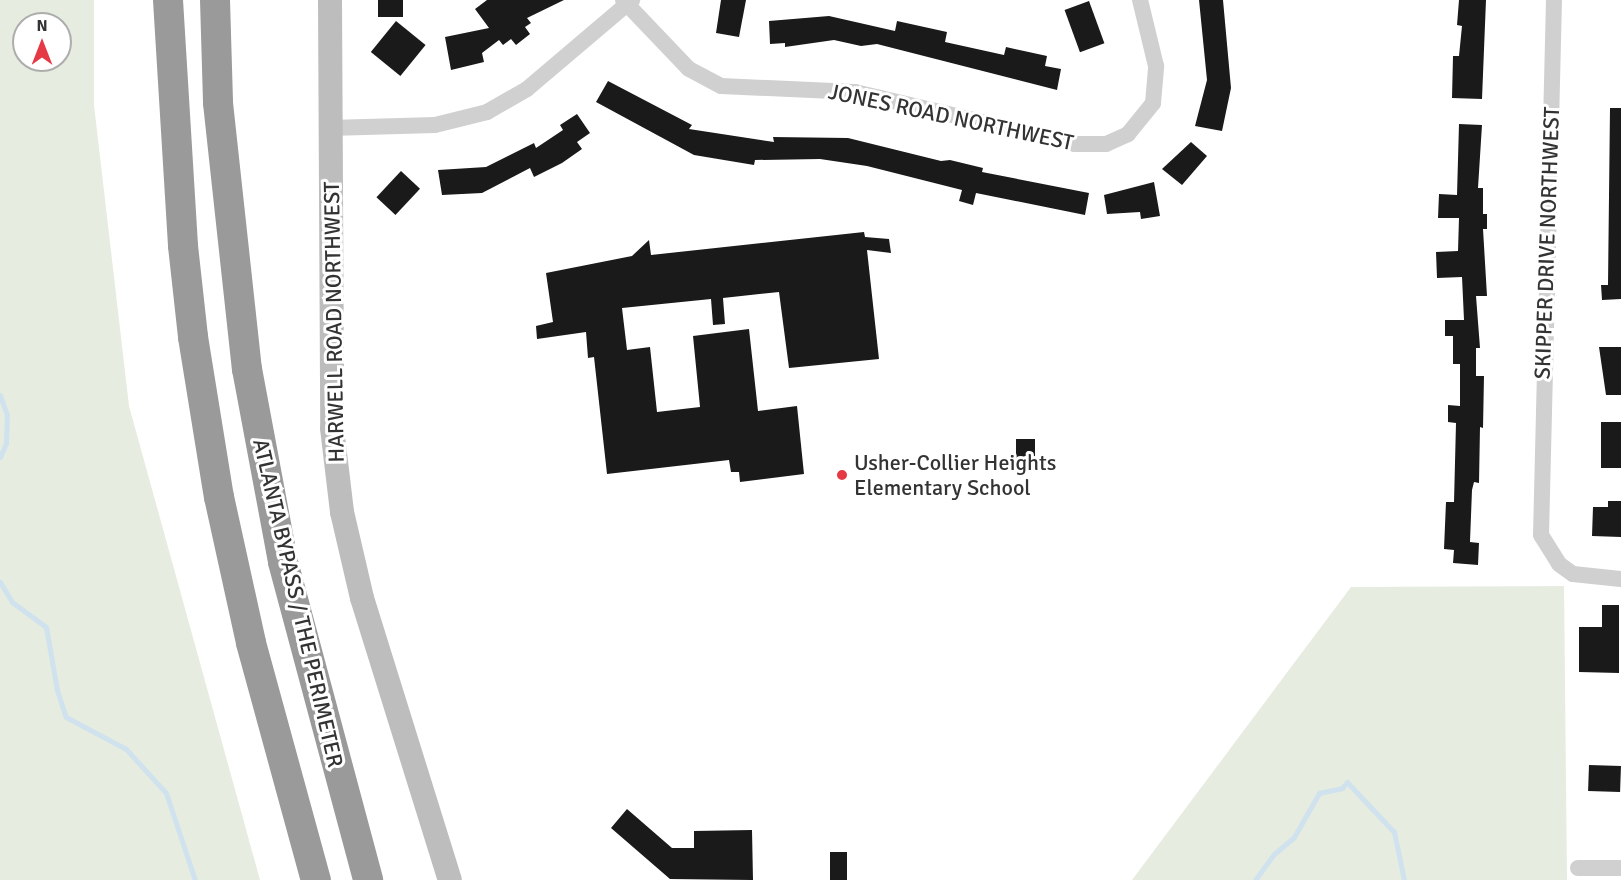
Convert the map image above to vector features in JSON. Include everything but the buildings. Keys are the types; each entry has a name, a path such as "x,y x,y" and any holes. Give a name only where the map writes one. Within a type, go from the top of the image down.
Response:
{"highway":[{"path":"168,0 173,136 183,246 193,337 219,497 251,643 316,880"},
{"name":"ATLANTA BYPASS / THE PERIMETER","path":"215,0 218,103 233,267 250,390 300,630 368,880"}],"street":[{"name":"HARWELL ROAD NORTHWEST","path":"330,0 332,428 342,512 362,598 450,880"},
{"name":"JONES ROAD NORTHWEST","path":"627,1 689,69 720,86 855,92 1075,144 1106,144 1128,134 1153,103 1156,66 1140,0"},
{"name":"SKIPPER DRIVE NORTHWEST","path":"1554,0 1540,486 1541,535 1559,564 1590,579 1621,579"},
{"path":"330,128 435,125 487,112 527,89 627,1"},
{"path":"1578,868 1621,868"}],"shaded area":[{"path":"0,0 94,0 94,105 129,406 260,880 0,880"},
{"path":"1564,586 1567,880 1132,880 1351,587"}],"waterway":[{"path":"0,395 7,415 6,443 0,457"},
{"path":"0,582 12,602 46,627 57,690 66,717 126,749 166,793 195,880"},
{"path":"1255,880 1274,854 1294,837 1319,793 1342,788 1347,782 1394,832 1404,880"}],"place":[{"name":"Usher-Collier Heights Elementary School","path":"842,475"}]}
